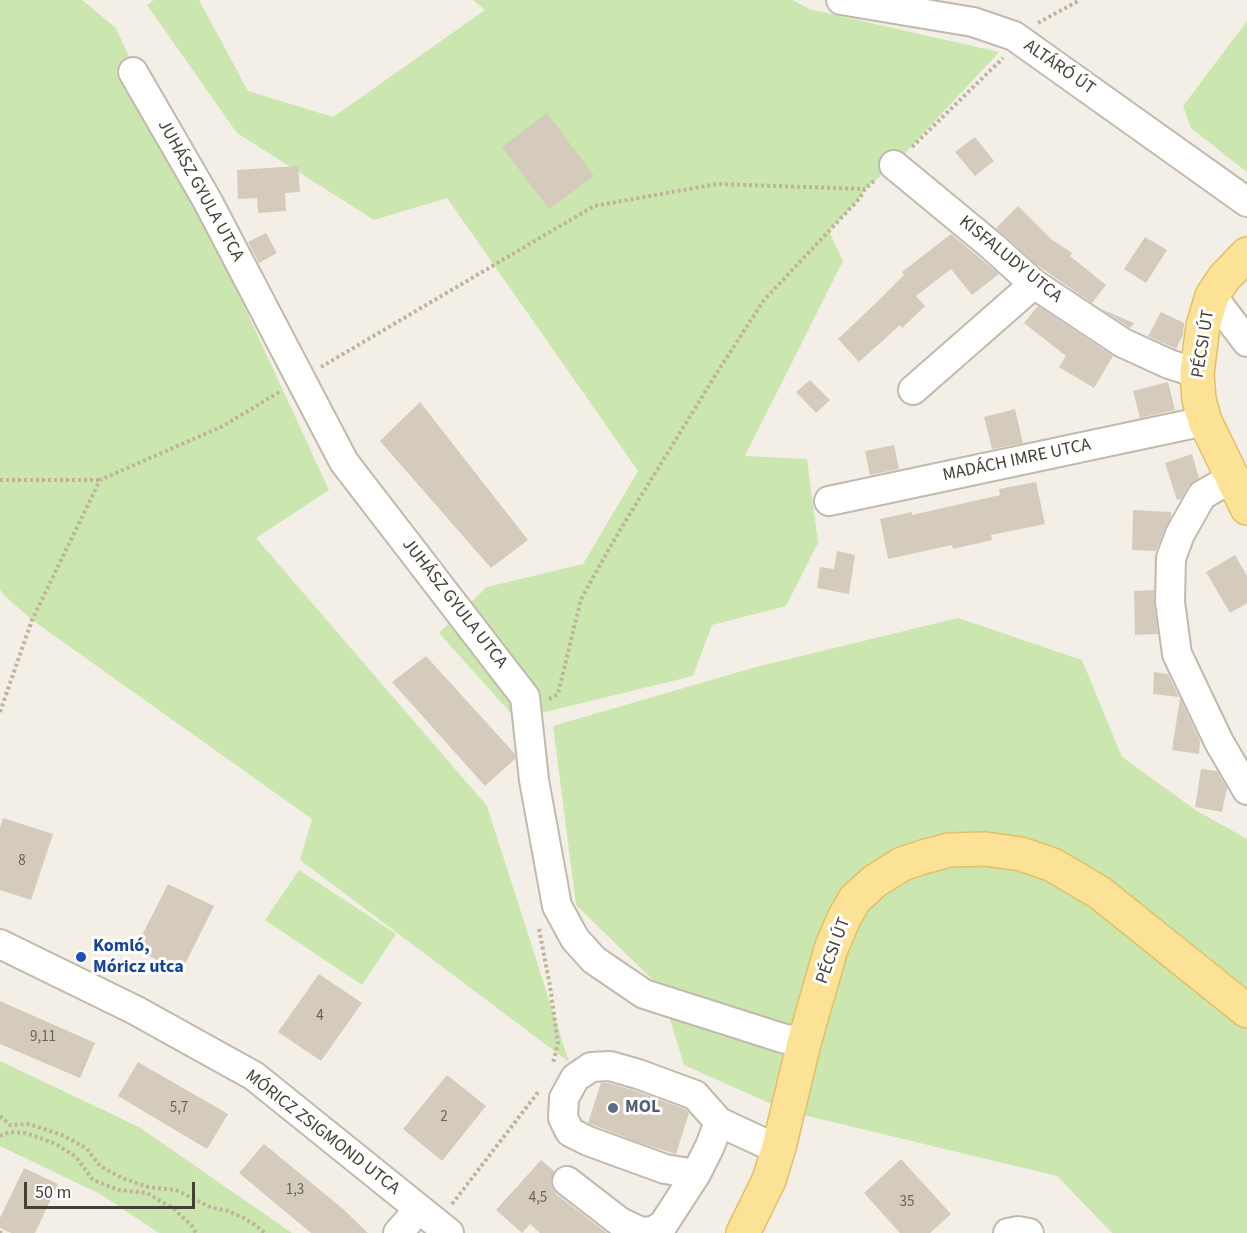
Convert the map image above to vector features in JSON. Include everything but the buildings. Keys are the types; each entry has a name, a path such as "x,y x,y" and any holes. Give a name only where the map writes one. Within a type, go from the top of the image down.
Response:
{"main road":[{"name":"PÉCSI ÚT","path":"1247,254 1224,278 1212,296 1203,326 1197,373 1199,400 1205,422 1247,508"},
{"name":"PÉCSI ÚT","path":"743,1233 769,1180 804,1043 831,949 844,918 855,899 875,880 902,864 949,850 985,849 1020,854 1053,865 1100,893 1247,1011"}],"street":[{"name":"ALTÁRÓ ÚT","path":"841,0 973,22 1014,36 1027,33 1247,202"},
{"name":"JUHÁSZ GYULA UTCA","path":"133,72 207,200 344,462 525,697 534,780 557,906 575,939 594,960 644,994 804,1043"},
{"name":"KISFALUDY UTCA","path":"894,165 1034,284 1123,343 1169,364 1197,373"},
{"path":"914,390 1034,284"},
{"path":"1212,296 1247,342"},
{"name":"MADÁCH IMRE UTCA","path":"829,501 1205,422"},
{"path":"1232,478 1202,495 1180,534 1171,558 1170,602 1177,654 1219,742 1247,790"},
{"name":"MÓRICZ ZSIGMOND UTCA","path":"0,944 135,1010 254,1076 435,1222"},
{"path":"696,1174 640,1160 570,1132 563,1118 564,1098 575,1078 591,1066 610,1066 638,1074 695,1095 719,1122 762,1142 779,1147"},
{"path":"567,1181 620,1222 641,1232 653,1231 663,1225 696,1174 719,1122"},
{"path":"398,1233 435,1222"},
{"path":"1008,1233 1029,1233"}],"path":[{"path":"527,710 558,694 581,599 617,535 764,300 860,199 865,189 894,165 1027,33 1080,0"},
{"path":"0,480 99,480 223,426 594,206 717,184 865,189"},
{"path":"0,712 32,620 99,480"},
{"path":"539,928 558,1043 552,1066"},
{"path":"435,1222 542,1087"},
{"path":"0,1116 10,1125 28,1124 62,1135 86,1148 100,1166 122,1178 148,1187 176,1190 210,1207 244,1218 265,1233"},
{"path":"0,1136 9,1132 26,1133 56,1144 76,1158 93,1180 119,1190 147,1193 174,1209 196,1233"}],"green space":[{"path":"0,0 82,0 116,28 329,490 256,538 487,806 569,1062 300,860 312,819 32,620 0,590"},
{"path":"154,0 199,0 248,91 333,117 485,10 473,0 793,0 809,9 999,52 894,165 865,189 859,199 829,231 843,261 745,456 807,459 818,543 786,606 712,625 693,676 516,719 439,633 487,587 583,564 638,471 447,198 374,220 237,133 147,5"},
{"path":"1247,21 1247,172 1191,128 1183,106"},
{"path":"958,618 1082,660 1122,757 1197,811 1247,839 1247,989 1237,1020 1247,1026 1247,1233 1112,1233 1057,1176 787,1111 684,1065 660,987 576,905 553,726 756,667"},
{"path":"299,870 396,934 362,985 265,920"},
{"path":"0,1061 139,1127 292,1233 159,1233 100,1194 0,1146"}],"place":[{"name":"Komló, Móricz utca","path":"81,957"},
{"name":"MOL","path":"613,1108"}]}
